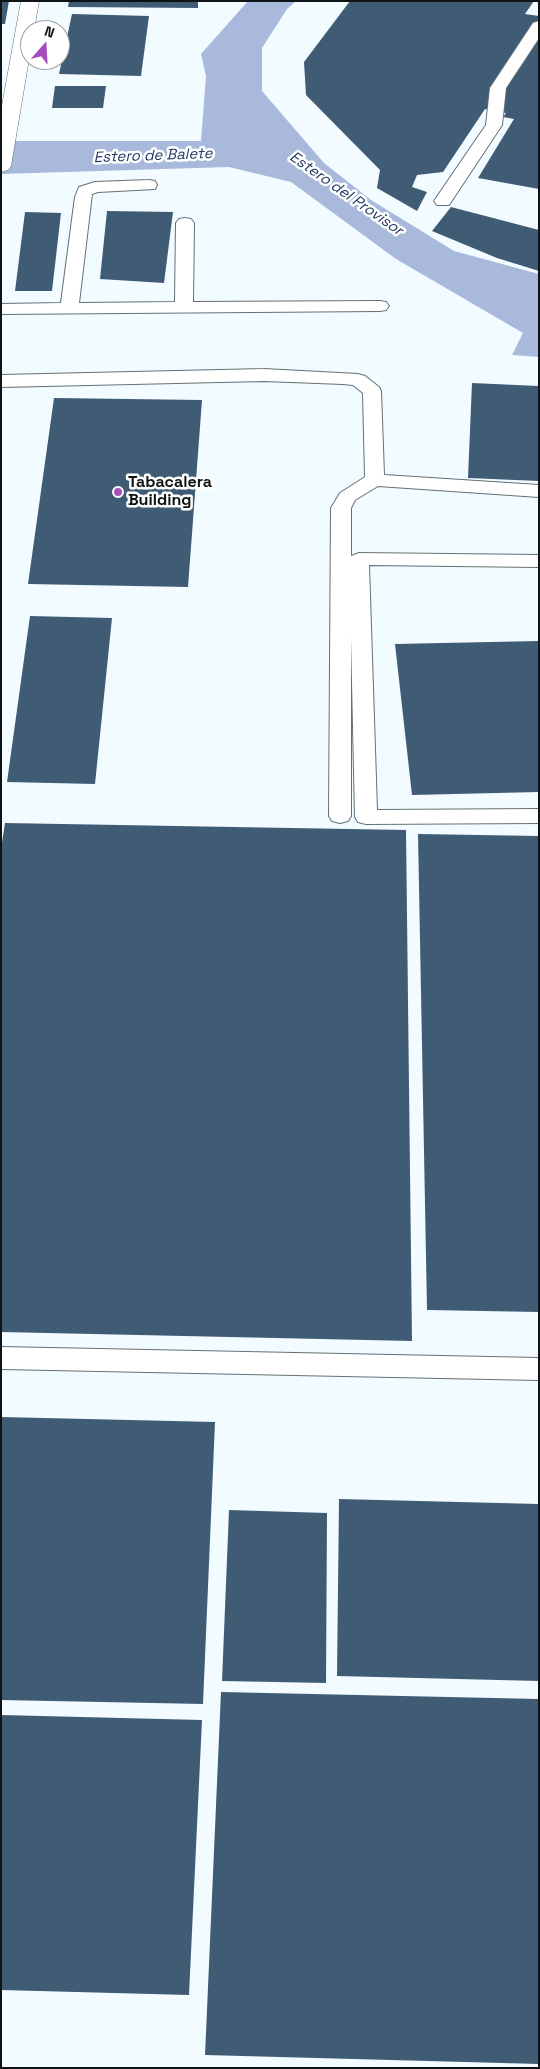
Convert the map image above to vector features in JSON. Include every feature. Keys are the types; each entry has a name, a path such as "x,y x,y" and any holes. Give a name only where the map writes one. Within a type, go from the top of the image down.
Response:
{"main road":[{"path":"1,166 30,1"}],"lane":[{"path":"443,201 494,125 498,88 539,26"},
{"path":"69,309 85,191 95,187 149,185"},
{"path":"184,308 185,223"},
{"path":"1,310 380,306"},
{"path":"1,381 264,376 358,380 372,391 375,480"},
{"path":"340,816 341,508 347,498 356,490 375,480 539,491"},
{"path":"539,561 359,559 366,817 539,816"},
{"path":"1,1358 539,1369"}],"water":[{"path":"248,1 296,1 287,9 262,48 262,91 324,163 371,200 454,251 539,274 539,357 512,355 523,333 396,259 291,182 229,167 1,174 1,141 201,141 206,76 201,54"}],"building":[{"path":"1,1 9,1 5,24 1,24"},
{"path":"69,1 198,1 198,8 68,7"},
{"path":"350,1 534,1 525,14 539,16 539,189 478,178 514,119 503,117 506,113 485,109 443,172 417,175 412,187 427,192 417,211 377,188 380,170 306,95 304,62"},
{"path":"72,14 149,16 141,76 59,74 60,70 70,70 70,23"},
{"path":"55,86 106,86 103,108 52,108"},
{"path":"451,207 539,230 539,271 497,258 432,231"},
{"path":"107,211 173,212 164,283 100,279"},
{"path":"25,212 61,213 52,291 15,291"},
{"path":"472,383 539,386 539,481 468,478"},
{"name":"Tabacalera Building","path":"54,398 202,400 188,587 28,584"},
{"path":"30,616 112,618 95,784 7,782"},
{"path":"539,641 539,792 412,795 395,644"},
{"path":"5,823 406,830 412,1341 1,1332 1,849"},
{"path":"418,834 539,836 539,1312 427,1310"},
{"path":"1,1417 215,1422 203,1704 1,1700"},
{"path":"339,1499 539,1504 539,1681 337,1676"},
{"path":"229,1510 327,1513 326,1683 222,1681"},
{"path":"221,1692 539,1699 539,2064 205,2055"},
{"path":"1,1715 202,1720 189,1995 1,1990"}],"place":[{"name":"Tabacalera Building","path":"118,492"}],"water label":[{"name":"Estero de Balete","path":"153,156"},
{"name":"Estero del Provisor","path":"346,194"}]}
